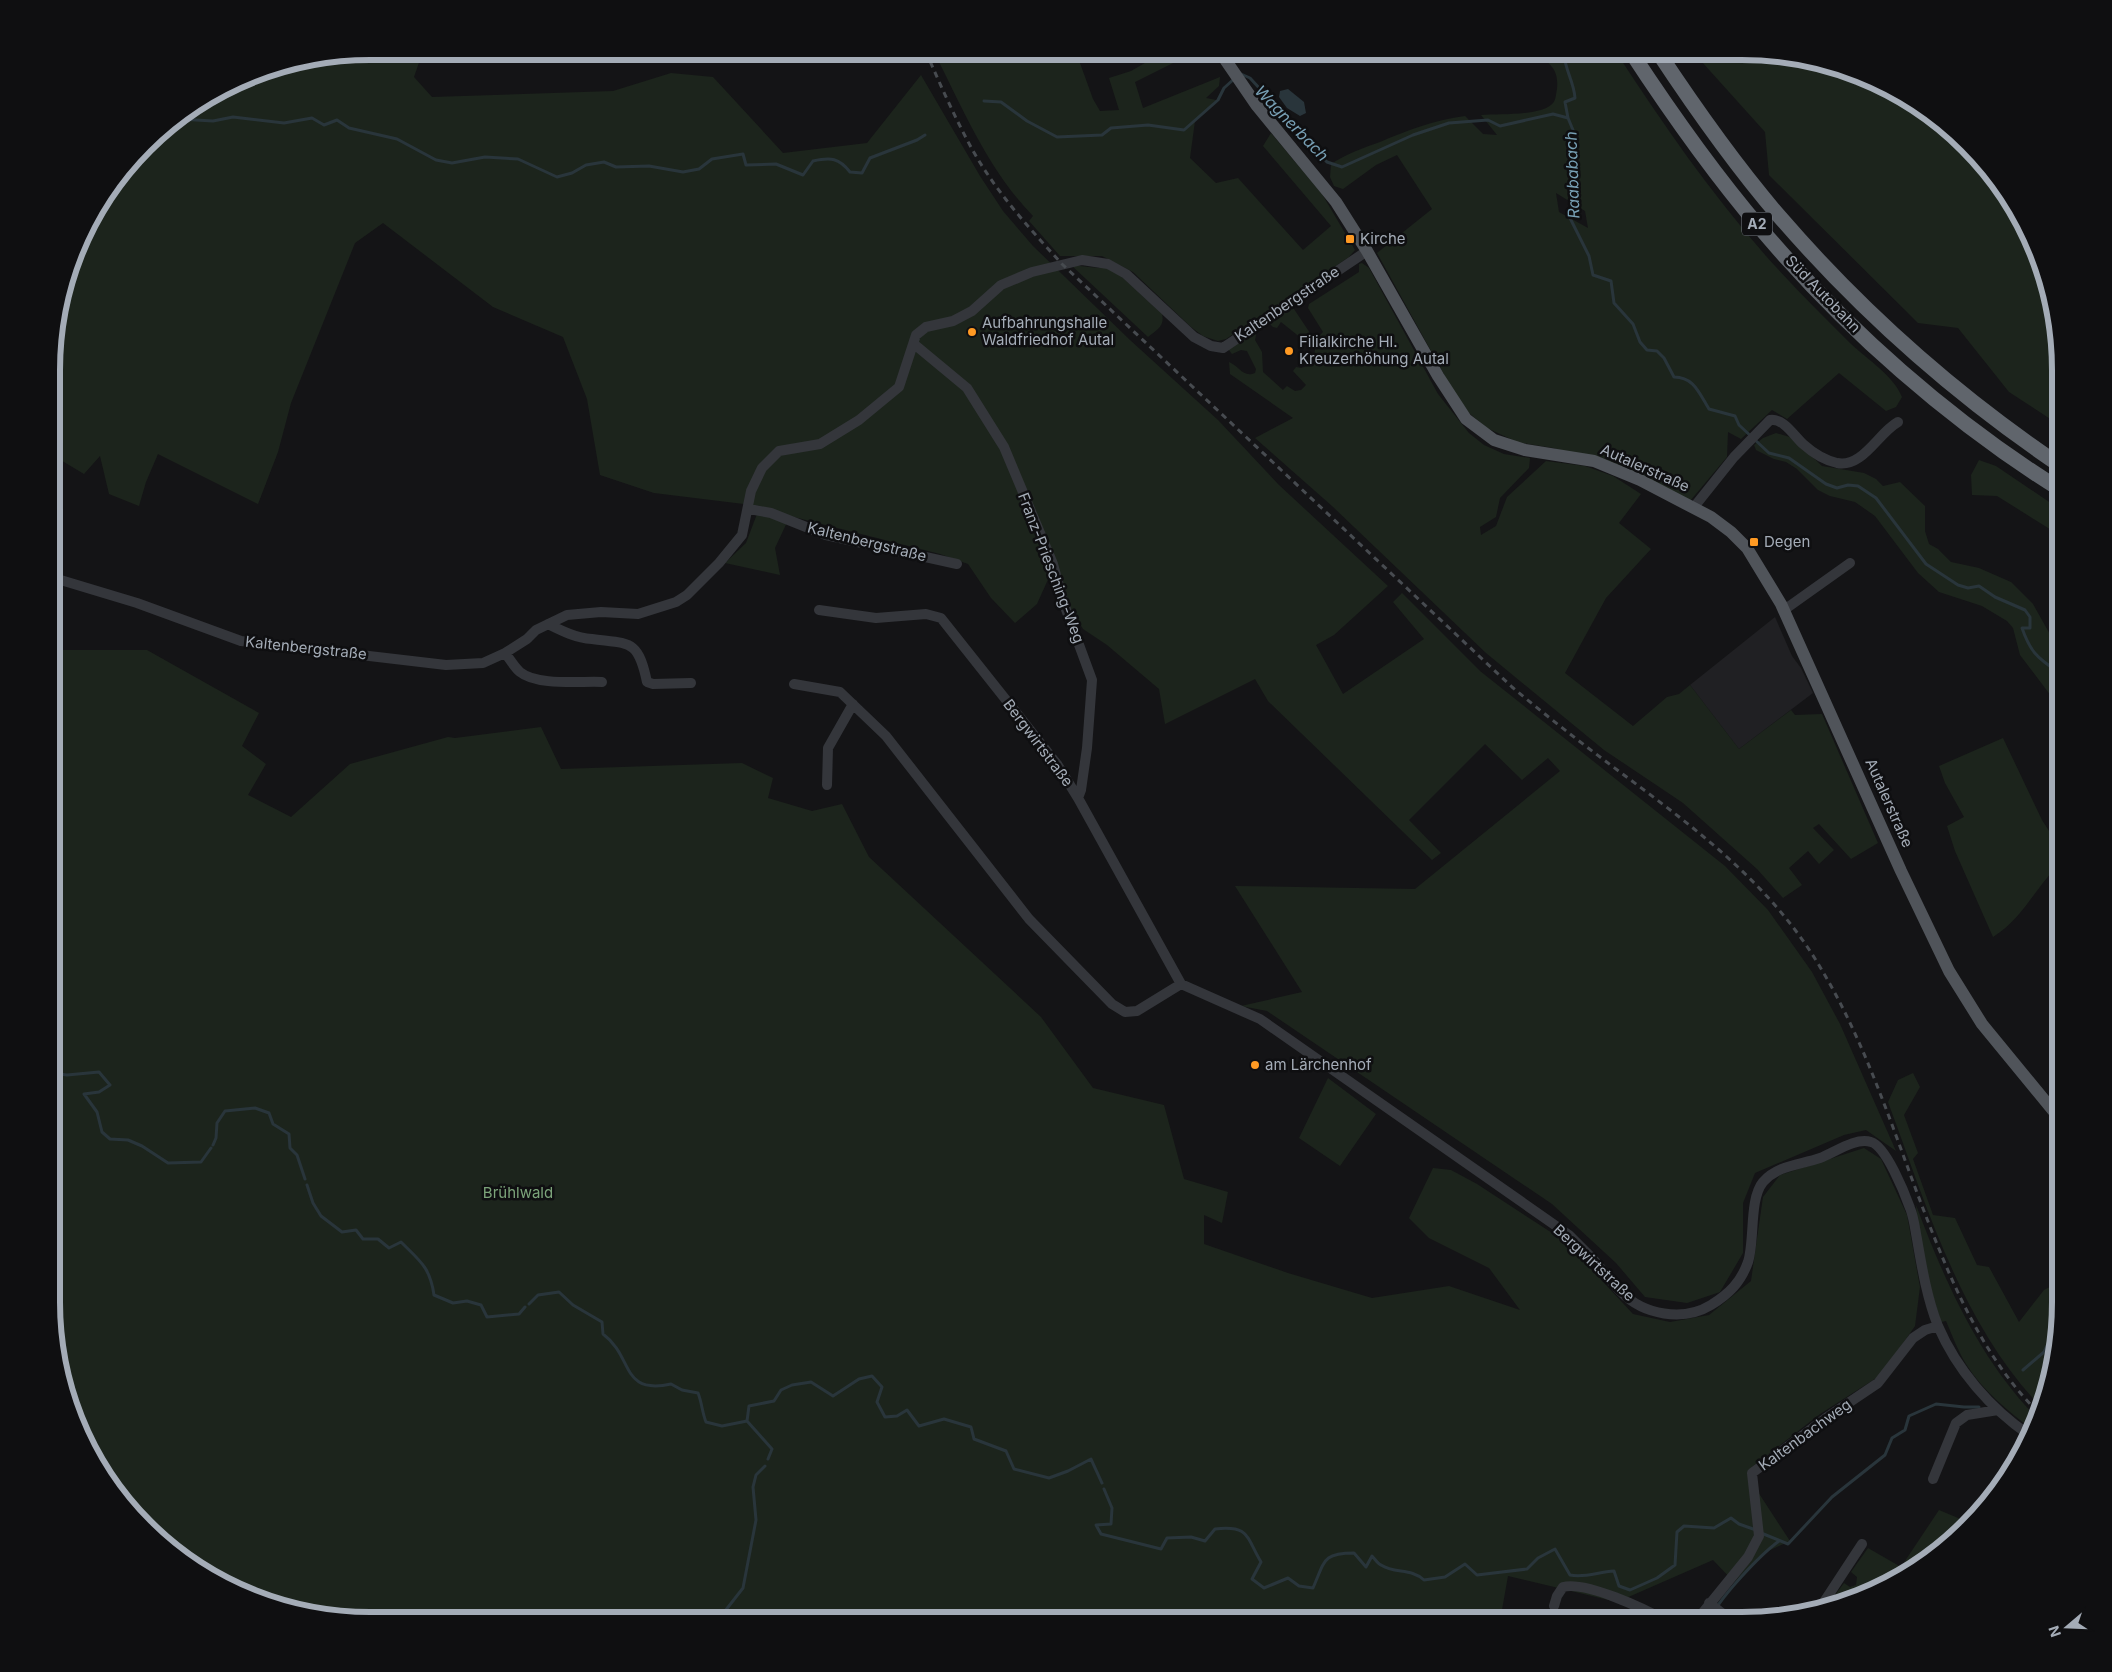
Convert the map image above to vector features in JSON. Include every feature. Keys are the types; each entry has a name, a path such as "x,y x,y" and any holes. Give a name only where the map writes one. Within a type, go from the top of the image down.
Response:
{"highway":[{"name":"Süd Autobahn","path":"1637,60 1668,107 1762,230 1853,325 1930,395 1984,438 2052,484"},
{"name":"Süd Autobahn","path":"1663,60 1741,168 1779,216 1869,310 1944,378 1998,421 2052,460"}],"main road":[{"name":"Autalerstraße","path":"1225,60 1241,85 1336,202 1367,250 1438,376 1466,419 1494,440 1525,450 1594,461 1640,480 1711,517 1731,532 1747,548 1762,569 1784,610 1901,871 1950,973 1982,1024 2052,1109"}],"street":[{"name":"Kaltenbergstraße","path":"60,580 138,603 241,641 446,665 483,663 505,653 548,624 567,615 579,612 638,614 676,602 687,595 719,563 742,535 751,491 762,468 779,451 820,444 859,420 899,387 916,335 926,328 953,321 972,311 1001,285 1032,272 1082,260 1108,264 1126,274 1194,337 1211,346 1223,348 1367,250"},
{"name":"Franz-Priesching-Weg","path":"914,344 967,388 1004,447 1053,564 1064,604 1092,680 1087,748 1082,790 1078,798"},
{"path":"1694,507 1734,457 1770,420 1777,420 1816,454 1829,461 1845,464 1858,458 1889,428 1898,422"},
{"name":"Kaltenbergstraße","path":"749,508 770,513 826,534 957,564"},
{"path":"1784,610 1850,563"},
{"name":"Bergwirtstraße","path":"819,610 876,618 926,614 941,618 1057,764 1078,798 1181,984 1267,1024 1568,1234 1594,1260 1622,1293 1640,1306 1661,1314 1683,1315 1706,1308 1724,1297 1740,1282 1748,1262 1753,1240 1756,1196 1762,1184 1770,1175 1780,1169 1819,1158 1856,1142 1871,1142 1880,1148 1887,1158 1911,1209 1928,1295 1938,1326 1952,1354 1977,1390 2023,1431"},
{"path":"548,624 567,633 590,639 629,644 644,663 648,682 653,684 691,683"},
{"path":"505,653 519,671 528,677 542,680 602,682"},
{"path":"794,684 840,692 886,736 1029,919 1112,1004 1125,1012 1137,1011 1181,984"},
{"path":"827,785 828,748 853,704"},
{"name":"Kaltenbachweg","path":"1703,1612 1748,1556 1760,1536 1752,1473 1826,1418 1878,1384 1913,1338 1925,1330 1938,1326"},
{"path":"1933,1478 1956,1422 1967,1415 1998,1410"},
{"path":"1825,1600 1862,1544"},
{"path":"1554,1606 1557,1596 1563,1587 1570,1585 1587,1588 1624,1601 1647,1612"},
{"path":"1710,1603 1721,1612"}],"shaded area":[{"path":"1288,89 1304,102 1306,113 1300,116 1287,108 1279,97 1280,91"},
{"path":"1775,617 1792,656 1801,668 1813,693 1739,749 1690,685"}],"green space":[{"path":"370,60 420,60 414,77 432,97 613,91 671,73 713,77 783,153 867,143 921,75 980,176 1003,211 1033,246 1130,340 1218,420 1279,485 1388,586 1334,635 1316,645 1343,694 1424,639 1393,602 1402,593 1480,671 1725,866 1768,910 1812,972 1840,1024 1896,1151 1866,1130 1844,1135 1755,1173 1743,1203 1743,1253 1720,1292 1687,1303 1645,1297 1616,1263 1552,1204 1267,1011 1241,1006 1302,992 1235,886 1415,889 1560,771 1548,758 1522,780 1485,744 1409,820 1441,853 1432,860 1268,701 1255,679 1165,724 1159,689 1107,645 1083,629 1050,575 1037,604 1015,623 991,598 968,564 940,554 790,516 775,548 780,575 725,563 746,543 760,506 654,493 600,475 587,399 563,337 493,307 383,223 355,243 291,403 278,452 258,504 158,454 146,482 139,506 109,494 100,456 84,474 60,460 61,350 66,310 76,271 102,215 124,181 137,166 181,124 233,92 271,76 310,66"},
{"path":"938,60 1079,60 1093,99 1100,111 1119,110 1109,78 1131,71 1150,60 1179,60 1135,82 1143,108 1220,77 1219,86 1206,98 1216,100 1195,121 1190,158 1216,183 1238,178 1303,250 1331,226 1263,146 1271,133 1322,194 1355,250 1349,257 1226,339 1218,341 1203,336 1133,272 1102,256 1060,256 1029,221 1033,216 1003,179 966,117"},
{"path":"1544,60 1621,60 1687,157 1745,232 1818,311 1893,382 1902,397 1896,407 1886,411 1839,373 1787,419 1772,410 1741,439 1728,432 1727,457 1690,501 1579,455 1553,448 1517,442 1487,428 1469,413 1452,389 1377,253 1432,209 1397,155 1376,165 1343,189 1334,186 1330,177 1331,164 1343,157 1401,133 1432,123 1465,116 1483,134 1497,135 1481,115 1530,112 1548,107 1554,102 1557,82 1555,71","holes":["1556,193 1585,211 1588,228 1559,212"]},
{"path":"1700,60 1742,60 1782,63 1841,76 1879,92 1914,112 1931,124 1961,151 1988,181 2000,198 2020,233 2036,271 2049,330 2052,370 2052,420 2009,392 1958,328 1918,323 1769,175 1765,132"},
{"path":"1362,263 1369,268 1438,394 1469,433 1484,445 1504,454 1530,458 1529,468 1500,498 1496,517 1480,527 1481,535 1496,526 1507,497 1546,461 1585,466 1613,476 1641,494 1619,523 1651,549 1606,598 1565,673 1633,726 1667,697 1679,694 1690,685 1739,749 1791,710 1795,715 1822,714 1878,843 1851,859 1819,824 1813,828 1834,850 1819,864 1808,851 1789,868 1802,885 1783,898 1757,869 1683,803 1604,750 1486,653 1332,506 1255,438 1293,418 1230,374 1229,362 1247,374 1255,373 1256,369 1247,351 1241,350 1232,354 1228,349 1254,332 1256,335 1255,340 1262,352 1263,372 1283,390 1287,386 1295,391 1301,390 1306,385 1293,371 1296,367 1301,368 1311,365 1314,358 1316,339 1323,332 1308,308 1309,304 1359,272 1359,264"},
{"path":"1071,265 1104,267 1117,272 1162,314 1163,318 1160,327 1148,337"},
{"path":"1292,306 1314,339 1311,346 1281,322 1277,328 1270,324"},
{"path":"1776,433 1793,438 1822,466 1864,473 1876,479 1883,486 1900,482 1925,506 1925,531 1929,544 1938,549 1951,562 1979,568 2011,582 2033,604 2052,638 2052,699 2020,655 2013,628 2007,621 1982,606 1939,592 1918,573 1875,516 1855,502 1830,496 1818,490 1797,469 1786,462 1774,459 1756,450 1754,445 1763,438"},
{"path":"1979,460 1996,466 2052,504 2052,530 1997,496 1972,495 1971,475"},
{"name":"Brühlwald","path":"60,650 147,650 259,713 242,746 266,764 248,795 291,817 350,764 448,737 455,738 541,727 561,769 742,763 773,778 768,798 812,811 842,804 869,857 1041,1017 1093,1088 1164,1105 1184,1179 1228,1192 1222,1223 1204,1215 1204,1244 1288,1273 1372,1298 1449,1286 1520,1310 1489,1268 1429,1238 1409,1218 1433,1168 1451,1170 1477,1184 1566,1242 1633,1314 1670,1322 1709,1315 1751,1281 1763,1197 1780,1175 1864,1148 1881,1159 1907,1215 1920,1287 1915,1326 1881,1375 1820,1414 1752,1467 1758,1492 1790,1541 1766,1552 1734,1582 1713,1560 1617,1602 1508,1576 1502,1612 370,1612 310,1606 271,1596 233,1580 198,1560 181,1548 151,1521 124,1491 112,1474 92,1439 76,1401 66,1362 60,1302"},
{"path":"2003,738 2042,820 2052,836 2052,872 2012,922 1993,937 1955,851 1947,826 1964,817 1945,783 1939,766"},
{"path":"1913,1073 1920,1087 1904,1115 1918,1153 1913,1159 1933,1215 1955,1218 1977,1265 1989,1267 2019,1322 2044,1290 2052,1286 2049,1342 2036,1401 2012,1373 1988,1338 1967,1301 1949,1262 1932,1222 1888,1102 1898,1080"},
{"path":"1328,1078 1376,1114 1340,1166 1299,1138"},
{"path":"1916,1205 1952,1291 1981,1345 1998,1371 2031,1412 2026,1425 2005,1408 1972,1374 1955,1343 1946,1321 1941,1322 1932,1293 1919,1234"},
{"path":"1939,1510 1962,1520 1931,1548 1914,1560 1879,1580 1833,1598 1844,1583 1850,1587 1856,1585 1857,1577 1851,1572 1868,1548 1901,1567"}],"waterway":[{"name":"Raababach","path":"1565,60 1575,98 1565,102 1568,118 1573,130 1574,173 1570,218 1589,256 1593,275 1611,281 1614,303 1633,324 1640,342 1647,350 1657,351 1664,358 1674,377 1691,383 1709,409 1735,416 1739,425 1769,453 1789,458 1826,484 1837,488 1848,485 1858,486 1876,498 1926,564 1958,585 1968,588 1979,586 1995,597 2025,610 2030,617 2030,628 2022,628 2025,636 2035,653 2052,668"},
{"name":"Wagnerbach","path":"1241,74 1250,78 1327,162 1342,167 1413,135 1449,123 1488,120 1500,126 1553,114 1568,118"},
{"name":"Wagnerbach","path":"984,101 1001,102 1027,121 1057,137 1102,135 1111,128 1148,125 1184,130 1218,100 1224,88 1234,79"},
{"name":"Wagnerbach","path":"187,119 213,121 233,117 284,123 312,118 324,125 337,120 349,128 397,139 436,160 452,163 485,157 518,159 557,177 572,173 586,165 604,162 616,167 649,166 683,172 699,169 712,159 743,154 746,165 776,164 803,175 813,161 825,159 838,161 850,172 862,173 870,158 917,140 925,135"},
{"path":"60,1074 99,1072 110,1085 99,1092 84,1094 97,1112 102,1132 110,1139 128,1140 142,1146 168,1163 201,1162 211,1148"},
{"path":"213,1145 216,1138 217,1123 225,1111 255,1108 269,1113 273,1124 289,1134 290,1148 297,1155 305,1179"},
{"path":"307,1185 313,1203 321,1216 342,1232 356,1230 363,1239 378,1239 389,1248 401,1242 427,1271 434,1295 453,1303 467,1301 481,1305 487,1317 519,1314 525,1307"},
{"path":"529,1304 538,1295 559,1292 573,1305 602,1322 603,1334 613,1343 635,1379 643,1384 655,1386 671,1384 682,1390 698,1393 706,1422 722,1426 747,1421 749,1406 774,1401 781,1390 792,1385 811,1382 833,1396 859,1379 872,1376 882,1387 877,1402 885,1417 897,1416 907,1410 919,1426 944,1419 971,1427 974,1439 1006,1451 1014,1469 1049,1478 1091,1459 1102,1483"},
{"path":"2023,1370 2044,1352 2049,1342"},
{"path":"1761,1533 1788,1544 1832,1497 1885,1455 1892,1438 1905,1430 1909,1416 1936,1404 1979,1407"},
{"path":"747,1421 772,1449 768,1459"},
{"path":"724,1612 743,1588 756,1520 753,1487 756,1475 765,1466"},
{"path":"1104,1489 1112,1508 1111,1524 1096,1525 1101,1534 1161,1549 1167,1538 1191,1537 1205,1541 1215,1529 1235,1529 1246,1535 1261,1562 1252,1579 1264,1588 1288,1578 1299,1586 1313,1588 1326,1560 1344,1553 1354,1553 1366,1567 1372,1556 1379,1564 1386,1568 1408,1572 1424,1580 1445,1577 1465,1564 1477,1575 1527,1569 1538,1558 1555,1549 1570,1575 1576,1576 1614,1571 1619,1586 1630,1590 1657,1578 1675,1565 1677,1532 1684,1526 1714,1528 1731,1518 1739,1524 1756,1530"},
{"path":"1714,1612 1740,1578 1761,1556 1779,1541"}],"railway":[{"path":"929,60 942,89 981,165 1014,209 1062,264 1512,687 1570,734 1684,820 1736,865 1783,915 1804,942 1823,972 1857,1037 1937,1244 1967,1312 1992,1355 2033,1407"}],"place":[{"name":"Kirche","path":"1350,239"},
{"name":"Aufbahrungshalle Waldfriedhof Autal","path":"972,332"},
{"name":"Filialkirche Hl. Kreuzerhöhung Autal","path":"1289,351"},
{"name":"Degen","path":"1754,542"},
{"name":"am Lärchenhof","path":"1255,1065"}]}
